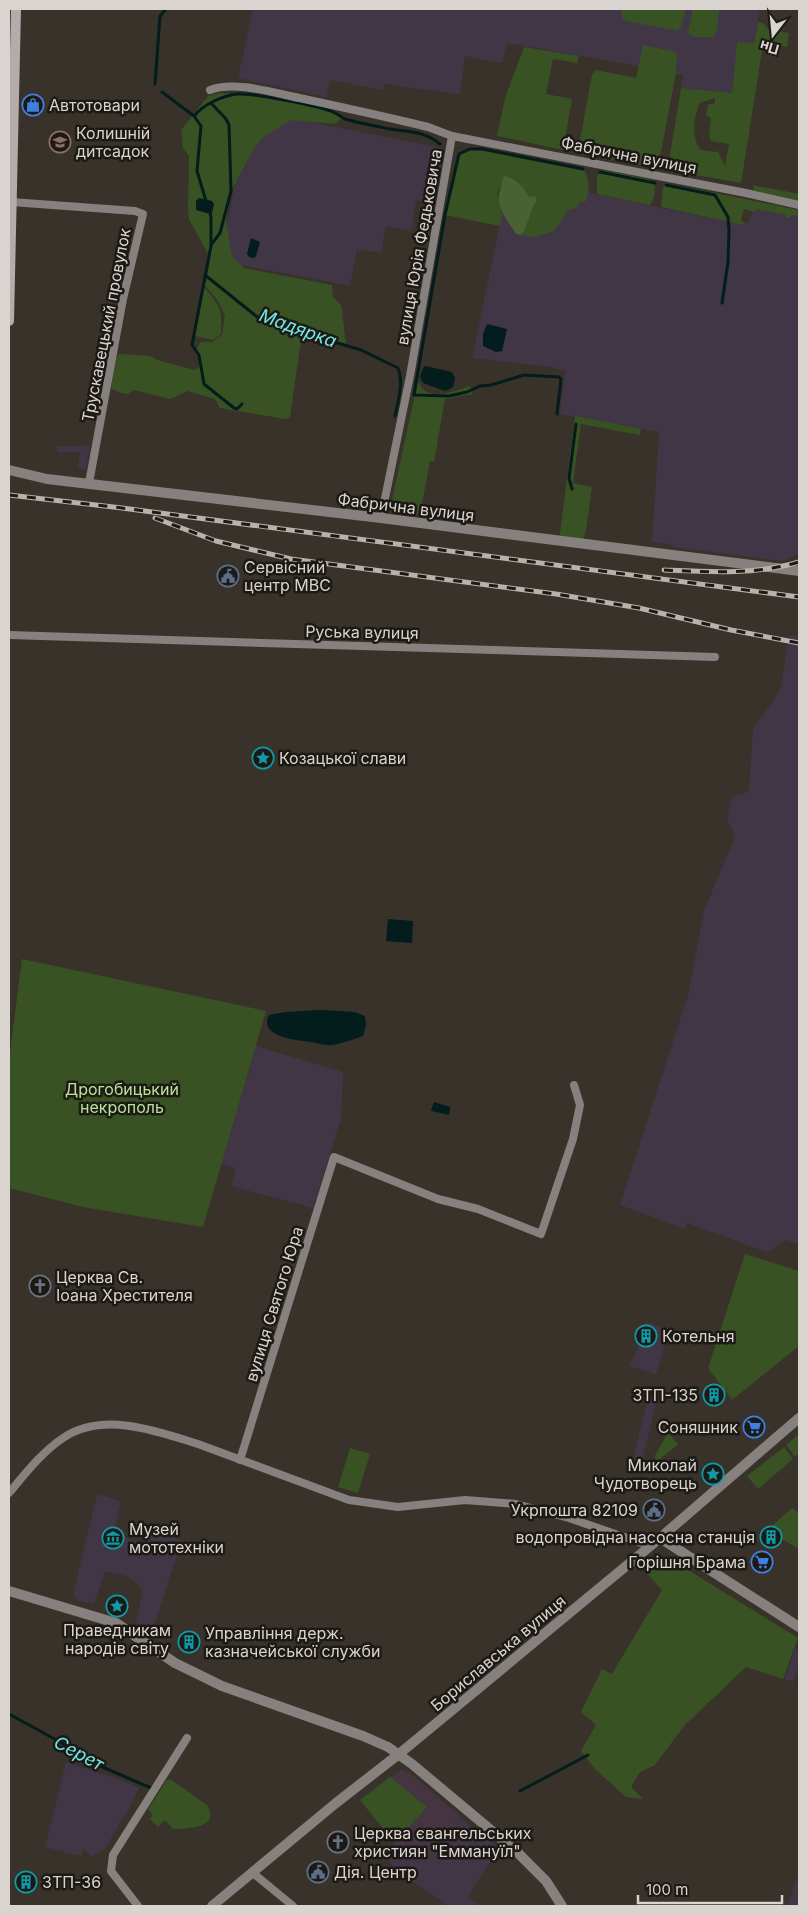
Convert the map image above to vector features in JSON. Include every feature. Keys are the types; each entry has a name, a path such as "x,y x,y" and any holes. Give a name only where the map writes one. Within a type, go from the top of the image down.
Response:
{"main road":[{"path":"9,322 16,9"}],"street":[{"name":"вулиця Юрія Федьковича","path":"210,90 217,87 261,90 418,124 452,136 410,376 381,518"},
{"name":"Фабрична вулиця","path":"452,136 737,191 799,205"},
{"name":"Трускавецький провулок","path":"11,202 135,211 143,214 123,299 89,483"},
{"name":"Фабрична вулиця","path":"9,470 47,479 381,518 799,571"},
{"name":"Руська вулиця","path":"9,635 715,657"},
{"name":"вулиця Святого Юра","path":"240,1460 334,1157 438,1199 478,1209 541,1234 580,1105 574,1085"},
{"name":"Бориславська вулиця","path":"212,1906 660,1538 799,1418"},
{"path":"9,1492 62,1438 80,1429 96,1426 128,1426 146,1429 198,1444 330,1494 368,1504 398,1507 464,1500 516,1504 569,1518 650,1546"},
{"path":"660,1538 799,1627"},
{"path":"9,1591 116,1623 175,1662 222,1686 363,1736 399,1754 532,1866 546,1881 562,1906"},
{"path":"138,1906 111,1870 113,1855 187,1738"},
{"path":"253,1873 293,1906"}],"shaded area":[{"path":"253,9 760,9 754,43 737,43 732,93 681,88 683,75 507,43 502,63 465,56 460,94 384,84 382,90 330,80 326,97 238,78"},
{"path":"259,112 442,148 432,203 416,200 411,231 386,226 381,253 357,249 350,286 220,261 238,168"},
{"path":"510,176 743,225 744,222 749,223 752,211 756,212 757,209 799,216 799,554 782,561 673,547 673,545 652,542 659,432 560,414 565,370 472,358"},
{"path":"81,445 90,446 86,469 78,468"},
{"path":"57,446 80,446 80,452 57,452"},
{"path":"789,635 799,636 799,1244 785,1240 772,1250 766,1252 687,1223 685,1229 620,1205 688,995 704,911 735,836 727,819 731,799 733,796 744,794 749,790 753,729 781,688"},
{"path":"256,1046 343,1072 341,1119 313,1208 231,1186 236,1168 221,1164"},
{"path":"646,1322 670,1330 656,1374 629,1366 636,1353"},
{"path":"648,1397 657,1399 640,1471 631,1469"},
{"path":"97,1494 121,1501 113,1534 147,1544 151,1531 182,1540 151,1635 143,1631 143,1628 136,1623 143,1589 127,1576 105,1571 94,1604 78,1600 73,1595"},
{"path":"795,1648 799,1650 799,1663 793,1682 785,1679"},
{"path":"66,1762 139,1788 106,1847 92,1857 83,1848 81,1856 45,1847"},
{"path":"401,1770 410,1773 459,1815 430,1858 400,1839 426,1807 390,1777"},
{"path":"458,1816 499,1848 468,1897 479,1904 477,1906 442,1906 444,1902 392,1868 386,1850 400,1839 430,1857"},
{"path":"799,1871 799,1906 787,1906"}],"green space":[{"path":"622,9 686,9 681,26 678,30 674,30 625,21 622,18"},
{"path":"693,9 719,9 717,30 713,37 695,37 688,33"},
{"path":"758,22 763,23 775,37 777,31 789,33 787,47 763,45 741,183 696,175 687,167 673,162 670,155 681,88 732,93 737,42 754,43","holes":["715,98 715,103 708,105 706,115 711,118 709,135 711,141 729,144 725,166 718,152 701,150 694,134 696,115 700,103"]},
{"path":"643,45 677,53 676,73 658,168 580,154 578,151 592,75 596,70 636,78"},
{"path":"524,47 579,56 577,63 553,59 546,94 572,99 563,150 497,136 505,98"},
{"path":"220,93 301,104 332,112 342,118 335,124 291,120 262,138 253,150 231,191 226,222 232,256 244,268 332,285 333,297 341,305 346,345 302,333 290,417 286,419 220,408 215,399 188,391 170,399 134,390 128,394 121,393 112,389 111,386 116,358 119,354 150,356 157,360 194,370 201,364 197,350 201,342 212,342 222,335 225,315 218,301 203,283 208,254 189,219 189,156 183,148 181,130 208,96"},
{"path":"470,149 482,149 583,169 588,180 587,199 585,202 580,202 576,208 568,210 554,231 534,237 520,235 524,232 537,200 536,197 529,197 527,191 509,176 497,192 502,215 500,226 445,215 457,159 459,154"},
{"path":"602,170 652,180 655,192 650,205 597,194 597,177"},
{"path":"505,176 519,183 529,197 536,196 537,200 524,232 520,235 516,234 500,206 499,194"},
{"path":"666,183 799,210 799,216 792,215 789,218 786,215 757,209 756,212 744,209 741,221 744,222 743,225 661,207 663,187"},
{"path":"753,185 799,194 799,201 754,191"},
{"path":"204,287 217,304 221,313 221,334 213,340 195,336"},
{"path":"418,380 421,387 433,394 449,393 470,386 472,394 445,399 434,462 430,461 420,515 395,512 391,505"},
{"path":"575,416 641,429 640,435 581,424 573,483 592,487 586,531 583,539 561,536 560,533"},
{"name":"Дрогобицький некрополь","path":"22,959 266,1011 203,1227 83,1207 9,1188 9,1061"},
{"path":"745,1254 799,1271 799,1346 732,1400 708,1368"},
{"path":"668,1433 678,1444 658,1461 654,1457"},
{"path":"799,1434 799,1453 795,1457 786,1445"},
{"path":"784,1447 793,1459 758,1489 747,1476"},
{"path":"350,1448 370,1454 358,1493 338,1487"},
{"path":"792,1508 799,1513 799,1549 767,1530"},
{"path":"672,1564 680,1565 798,1638 783,1679 746,1667 684,1726 655,1765 640,1772 631,1787 643,1799 626,1797 595,1769 581,1751 596,1725 581,1712 602,1669 612,1674 662,1590 643,1569 665,1569"},
{"path":"390,1777 427,1807 395,1843 360,1800"},
{"path":"170,1779 207,1805 210,1818 206,1823 200,1826 173,1829 165,1820 158,1827 150,1819 153,1815 148,1809 167,1780"}],"water":[{"path":"199,198 212,201 214,204 212,213 196,210 196,201"},
{"path":"251,238 260,242 254,258 249,257 247,254"},
{"path":"487,324 507,329 502,351 496,352 483,346 483,334"},
{"path":"425,366 452,372 455,378 453,387 445,391 423,383 420,377"},
{"path":"388,919 413,921 412,943 386,941"},
{"path":"320,1010 355,1012 365,1016 366,1025 363,1036 337,1044 324,1045 280,1036 273,1033 267,1022 269,1015"},
{"path":"434,1102 450,1107 449,1115 432,1111"}],"waterway":[{"name":"Мадярка","path":"155,84 160,16 166,9"},
{"name":"Мадярка","path":"162,92 194,116 201,126 197,171 206,201"},
{"path":"194,116 214,101 237,94 245,94 287,100 328,110 345,119 356,122 422,134 440,144"},
{"path":"211,103 229,125 231,191 220,233 211,245"},
{"path":"557,414 561,379 559,377 524,375 449,396 414,395 445,215 459,154 470,149 482,149 583,169"},
{"path":"600,172 655,183"},
{"path":"666,185 715,195 728,217 728,262 722,303"},
{"path":"210,212 211,246 192,345 199,355 204,384 234,408 237,409 242,404"},
{"name":"Мадярка","path":"205,275 261,320 361,350 398,368 400,386 395,416"},
{"name":"Мадярка","path":"572,489 569,478 576,424"},
{"name":"Серет","path":"9,1714 100,1766 151,1788"},
{"path":"520,1791 588,1755"}],"railway":[{"path":"9,495 122,508 799,597"},
{"path":"155,518 216,541 291,559 556,594 639,608 731,630 799,643"},
{"path":"664,570 749,571 799,562"}],"place":[{"name":"Автотовари","path":"33,105"},
{"name":"Колишній дитсадок","path":"60,142"},
{"name":"Сервісний центр МВС","path":"228,576"},
{"name":"Козацької слави","path":"263,758"},
{"name":"Церква Св. Іоана Хрестителя","path":"40,1286"},
{"name":"Котельня","path":"646,1336"},
{"name":"ЗТП-135","path":"714,1395"},
{"name":"Соняшник","path":"754,1427"},
{"name":"Миколай Чудотворець","path":"713,1474"},
{"name":"Укрпошта 82109","path":"654,1510"},
{"name":"водопровідна насосна станція","path":"771,1537"},
{"name":"Музей мототехніки","path":"113,1538"},
{"name":"Горішня Брама","path":"762,1562"},
{"name":"Праведникам народів світу","path":"117,1606"},
{"name":"Управління держ. казначейської служби","path":"189,1642"},
{"name":"Церква євангельських християн \"Еммануїл\"","path":"338,1842"},
{"name":"Дія. Центр","path":"318,1872"},
{"name":"ЗТП-36","path":"26,1882"}]}
